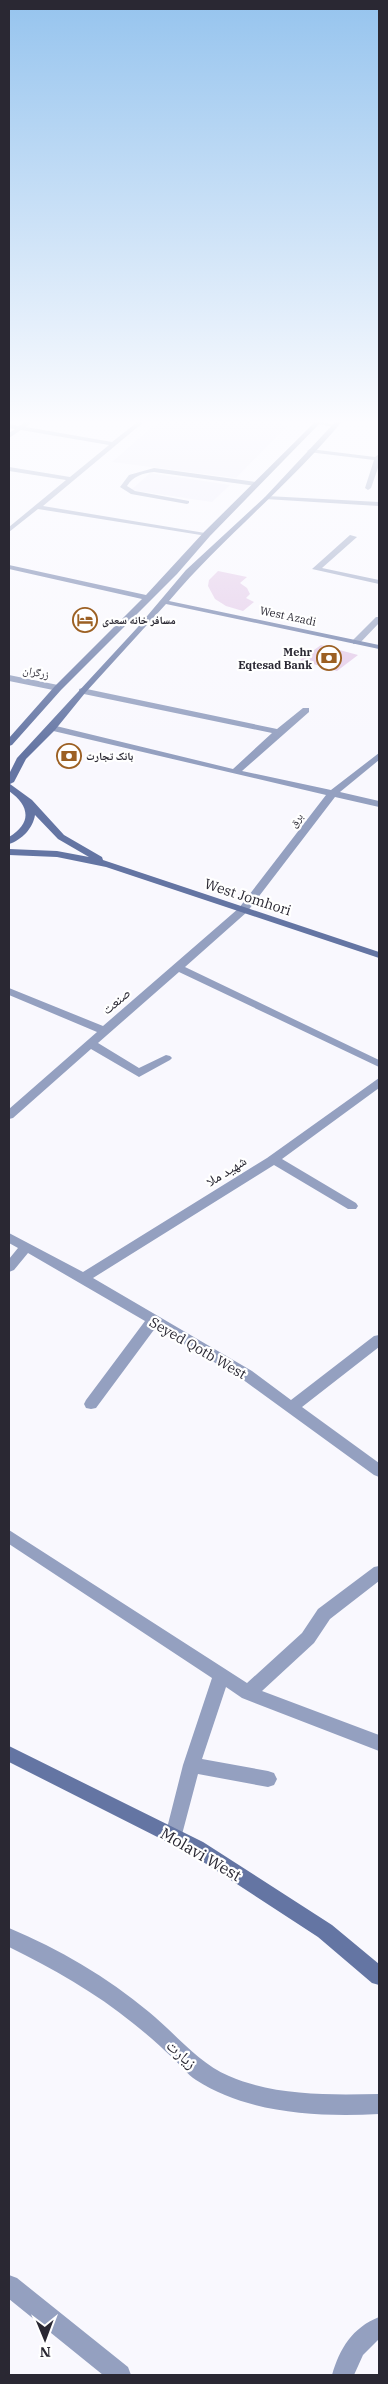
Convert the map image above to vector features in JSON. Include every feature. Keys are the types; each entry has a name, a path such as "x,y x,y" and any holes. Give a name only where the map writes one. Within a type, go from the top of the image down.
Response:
{"main road":[{"path":"9,743 58,688 174,572 210,531"},
{"path":"9,782 22,758 52,728 82,691 165,602 190,572 232,531"},
{"path":"9,568 147,598"},
{"name":"West Azadi","path":"165,602 379,647"},
{"path":"9,787 20,793 61,837 108,864"},
{"path":"9,841 23,831 30,821 32,812 29,802"},
{"path":"9,852 57,854 108,864"},
{"name":"West Jomhori","path":"108,864 379,955"},
{"name":"Molavi West","path":"9,1754 197,1848 326,1931 379,1976"}],"street":[{"path":"190,531 207,534"},
{"path":"353,537 316,570 379,582"},
{"path":"356,642 376,627 379,619"},
{"name":"زرگران","path":"9,678 58,688"},
{"path":"82,691 279,732"},
{"path":"235,772 306,710"},
{"path":"52,728 379,804"},
{"name":"برق","path":"244,910 332,794 379,756"},
{"name":"صنعت","path":"9,1115 244,910"},
{"path":"177,967 379,1064"},
{"path":"9,991 105,1030"},
{"path":"90,1043 139,1073 166,1058"},
{"name":"شهید ملا","path":"83,1278 273,1159 347,1109 379,1082"},
{"path":"9,1097 22,1103"},
{"path":"273,1159 352,1206"},
{"name":"Seyed Qotb West","path":"9,1237 83,1278 247,1375 379,1472"},
{"path":"9,1267 26,1247"},
{"path":"91,1404 153,1321"},
{"path":"292,1407 379,1340"},
{"path":"9,1536 248,1692 379,1743"},
{"path":"248,1692 308,1638 324,1614 379,1572"},
{"path":"174,1836 192,1765 221,1676"},
{"path":"192,1765 268,1779"},
{"name":"زیارت","path":"9,1937 56,1960 96,1984 127,2006 202,2073 228,2085 251,2094 278,2099 348,2105 379,2104"},
{"path":"9,2286 120,2375"},
{"path":"343,2375 348,2360 358,2344 370,2332 379,2328"}],"building":[{"path":"218,571 247,577 240,583 247,588 250,594 246,598 254,602 243,611 226,606 215,599 208,586 209,580"},
{"name":"Mehr Eqtesad Bank","path":"321,645 358,655 337,671 300,660"}],"place":[{"name":"مسافر خانه سعدی","path":"85,620"},
{"name":"Mehr Eqtesad Bank","path":"329,658"},
{"name":"بانک تجارت","path":"69,756"}]}
